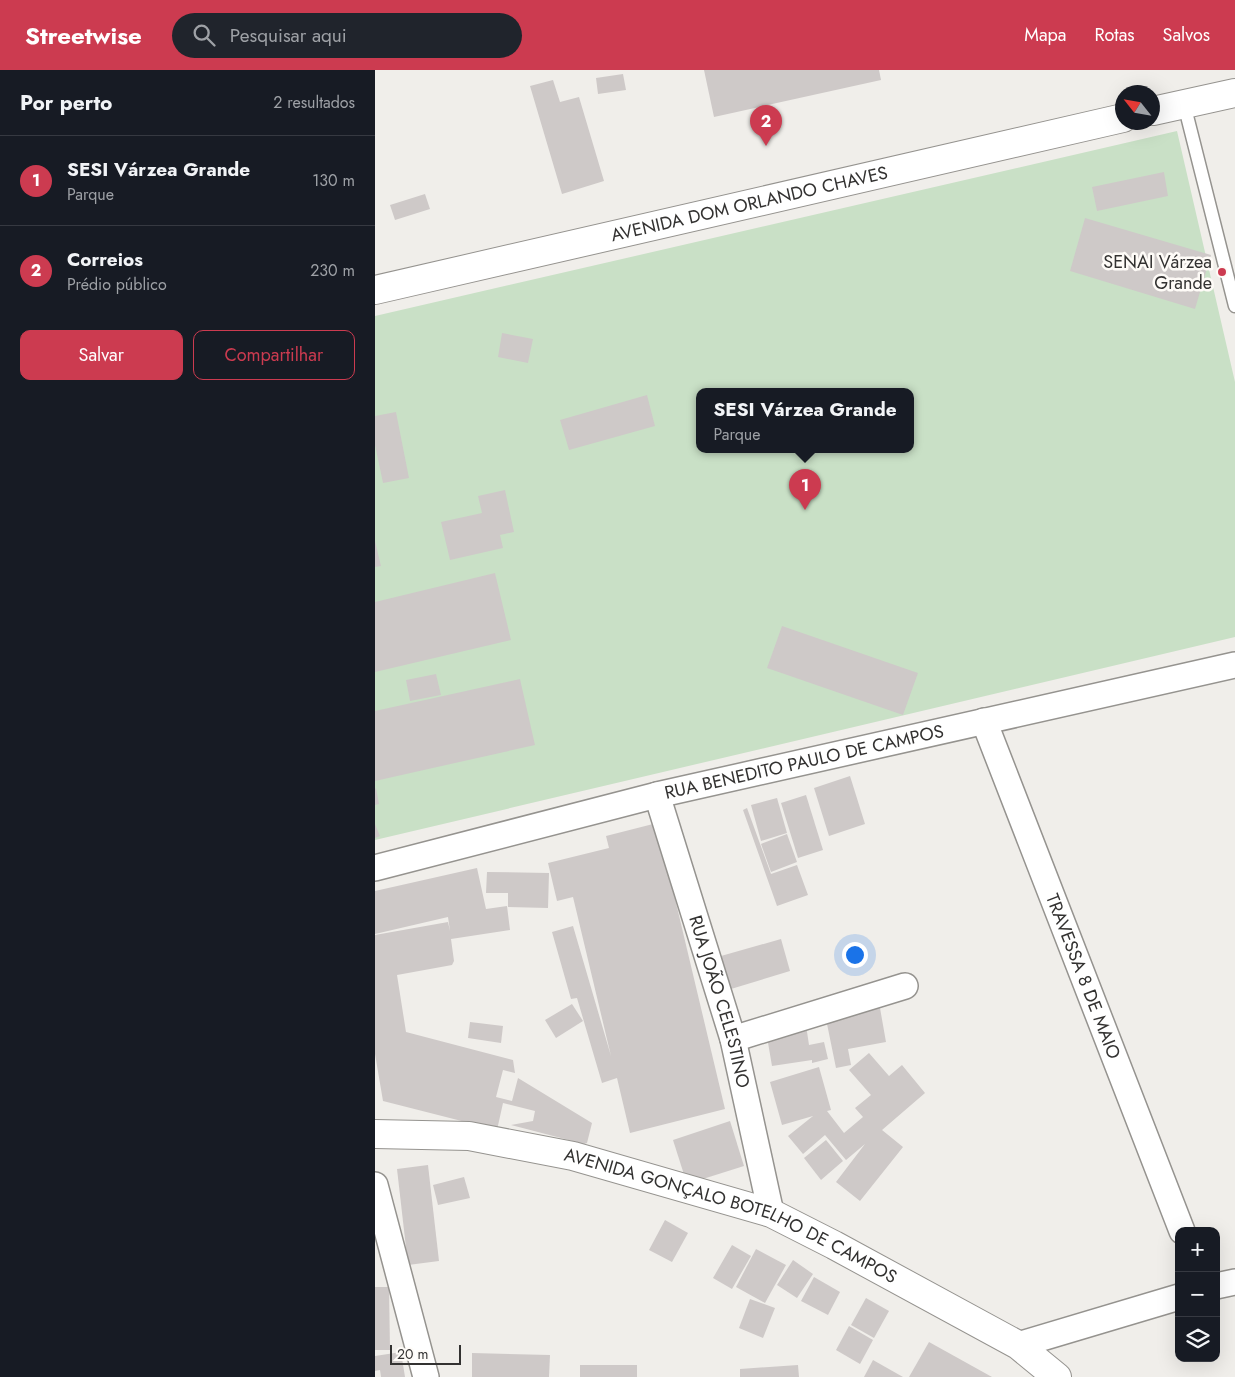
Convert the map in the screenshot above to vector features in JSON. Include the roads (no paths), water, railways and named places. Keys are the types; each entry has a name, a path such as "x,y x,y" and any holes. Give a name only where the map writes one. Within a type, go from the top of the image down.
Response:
{"main road":[{"path":"1189,103 1235,77"},
{"path":"1160,109 1235,93"},
{"name":"AVENIDA DOM ORLANDO CHAVES","path":"375,290 1115,120"},
{"name":"AVENIDA GONÇALO BOTELHO DE CAMPOS","path":"375,1134 469,1136 573,1156 771,1213 1018,1345 1057,1377"}],"street":[{"name":"RUA BENEDITO PAULO DE CAMPOS","path":"375,868 657,795 1235,665"},
{"name":"TRAVESSA 8 DE MAIO","path":"984,721 1179,1227"},
{"name":"RUA JOÃO CELESTINO","path":"657,795 733,1039 771,1213"},
{"path":"733,1039 905,986"},
{"path":"375,1185 426,1377"},
{"path":"1220,1285 1235,1282"},
{"path":"1018,1345 1175,1298"}],"lane":[{"path":"1189,103 1235,306"}],"place":[{"name":"Correios","path":"766,146"},
{"name":"SENAI Várzea Grande","path":"1222,272"},
{"name":"SESI Várzea Grande","path":"805,510"}]}
